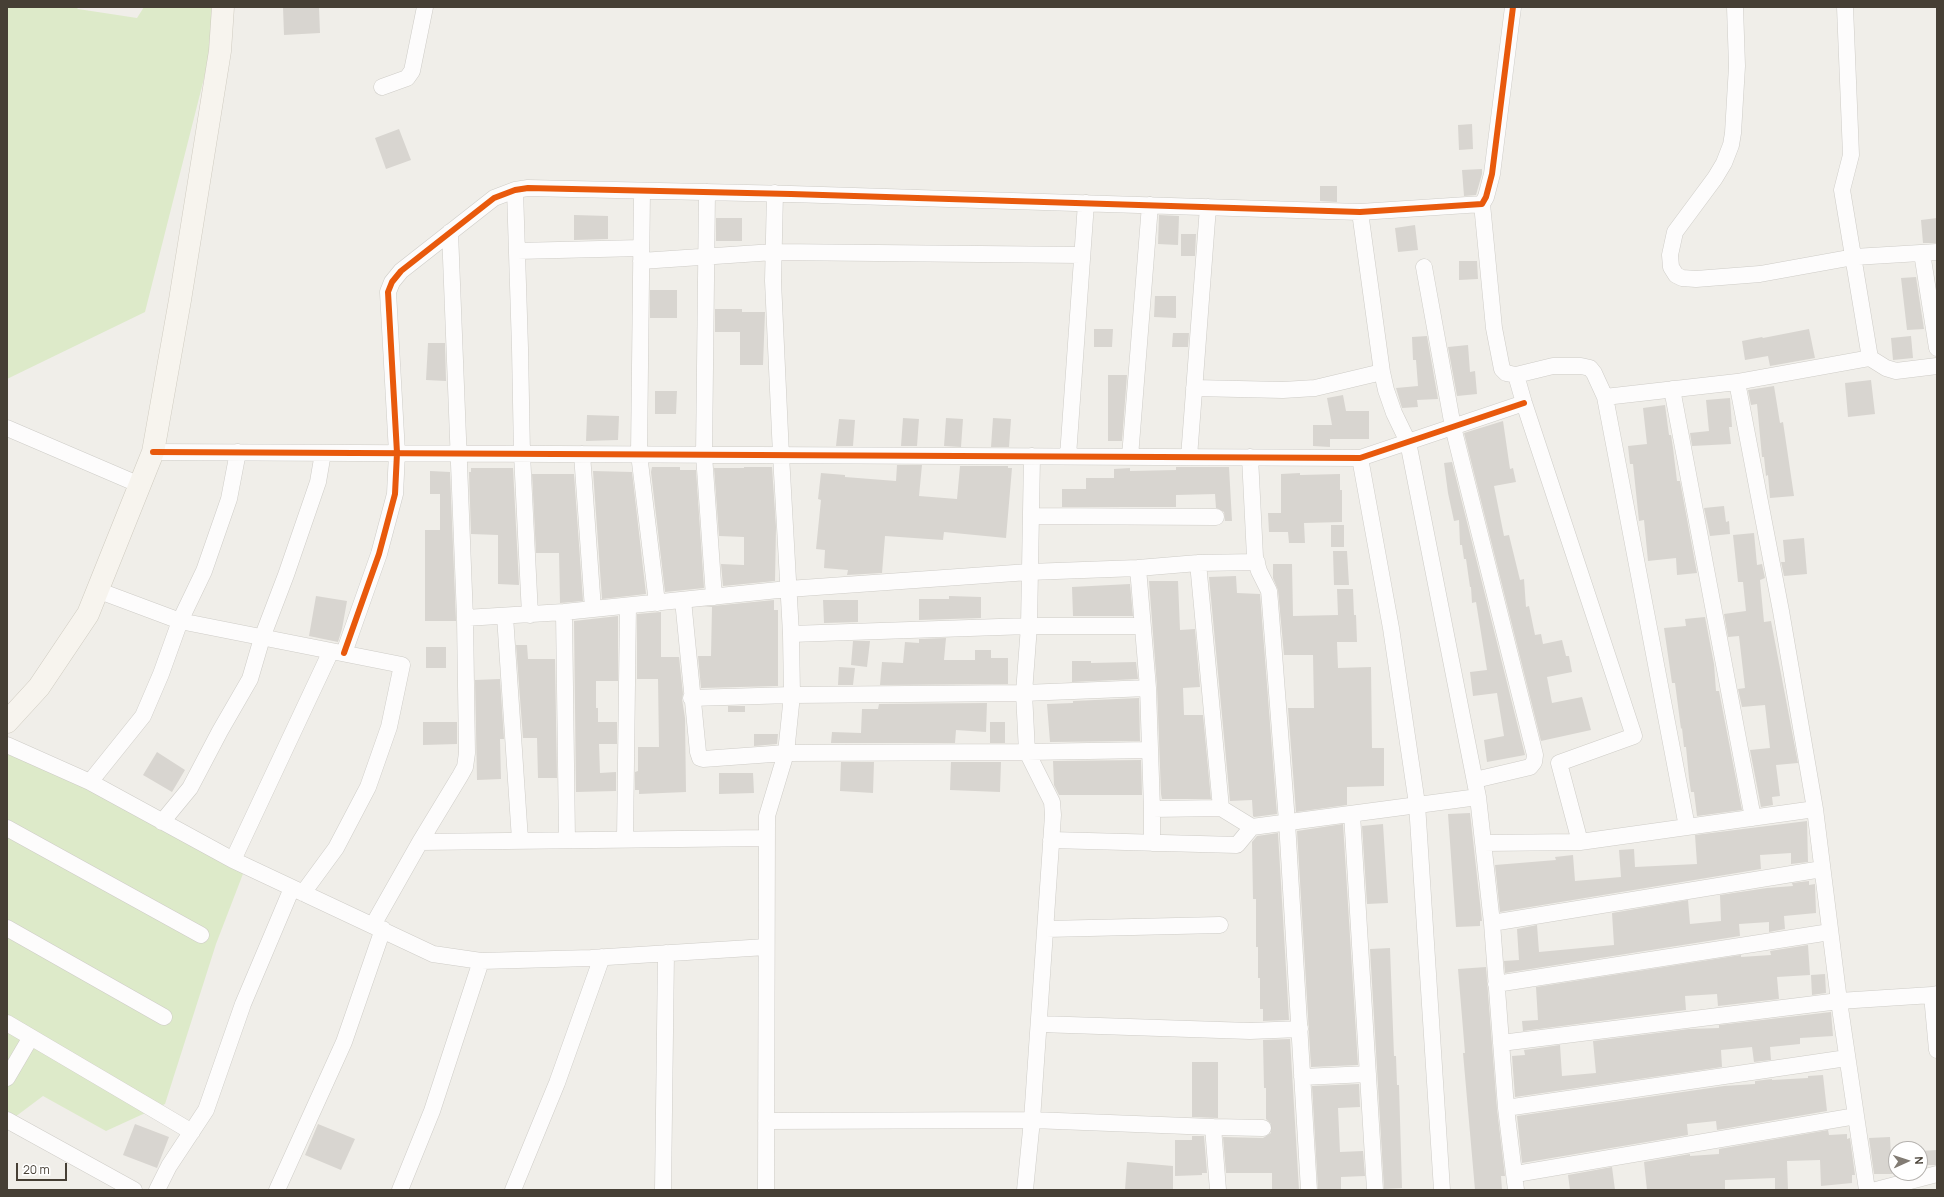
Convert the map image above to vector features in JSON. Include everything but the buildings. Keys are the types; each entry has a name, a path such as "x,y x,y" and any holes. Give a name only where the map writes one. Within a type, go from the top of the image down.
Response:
{"street":[{"path":"7,722 39,687 88,614 153,452 180,300 220,51 223,7"},
{"path":"382,87 407,78 412,71 426,7"},
{"path":"1513,7 1492,174 1486,197 1482,204 1494,328 1502,369 1506,373 1516,375 1553,366 1581,366 1590,368 1594,373 1605,397 1687,827"},
{"path":"1735,7 1736,66 1733,133 1731,145 1724,163 1715,178 1675,232 1670,255 1671,267 1676,275 1682,278 1696,279 1760,274 1854,257 1930,252 1937,348"},
{"path":"1845,7 1851,155 1842,190 1870,358"},
{"path":"233,860 337,652 379,554 395,494 397,453 388,292 392,282 401,271 494,198 515,190 528,188 775,193 1360,212 1482,204"},
{"path":"515,190 522,454 530,615"},
{"path":"642,191 638,454 657,603"},
{"path":"707,192 704,455 714,597"},
{"path":"766,1190 767,816 786,753 792,695 791,634 773,281 775,193"},
{"path":"1068,456 1086,203"},
{"path":"1130,457 1150,205"},
{"path":"1189,457 1208,207"},
{"path":"1360,212 1382,372 1386,390 1394,413 1408,442 1478,797 1492,923 1506,1108 1516,1174 1516,1190"},
{"path":"277,1190 344,1042 378,927 420,842 465,767 467,753 465,618 450,232"},
{"path":"517,251 706,256 774,252 1082,255"},
{"path":"1424,267 1453,427 1535,755 1534,762 1530,767"},
{"path":"1605,397 1737,382 1870,358 1886,368 1896,370 1937,366"},
{"path":"1194,388 1282,390 1315,388 1382,372"},
{"path":"1475,780 1530,767 1559,763 1634,736 1516,375"},
{"path":"1737,382 1781,611 1815,809 1839,1001 1867,1190"},
{"path":"1672,389 1753,818"},
{"path":"153,452 1360,458 1524,403"},
{"path":"7,428 140,485"},
{"path":"90,782 144,716 162,674 180,621 204,571 228,499 238,452"},
{"path":"162,822 190,788 220,731 250,679 262,638 286,575 318,482 323,453"},
{"path":"582,454 593,609"},
{"path":"1025,1190 1032,1120 1046,928 1053,806 1027,752 1024,693 1029,626 1032,456"},
{"path":"1250,457 1257,562 1259,571 1269,590 1270,602 1287,822 1309,1190"},
{"path":"1360,458 1390,628 1417,804 1442,1190"},
{"path":"1031,516 1216,517"},
{"path":"465,618 564,612 788,589 1030,572 1138,568 1198,563 1257,562"},
{"path":"1198,563 1221,808"},
{"path":"1138,568 1148,688 1152,843"},
{"path":"97,590 180,621 402,665 389,727 368,787 336,848 297,891 243,1004 206,1110 169,1166 158,1190"},
{"path":"683,600 691,698 700,758 706,759 786,753 1150,750"},
{"path":"625,840 628,606"},
{"path":"564,612 567,840"},
{"path":"505,616 520,840"},
{"path":"791,634 1029,626 1142,626"},
{"path":"691,698 792,695 1024,693 1148,688"},
{"path":"7,745 90,782 233,860 433,954 481,961 602,957 766,947"},
{"path":"1559,763 1580,842"},
{"path":"1052,840 1237,845 1252,828 1417,804 1478,797"},
{"path":"1152,809 1221,808 1252,828"},
{"path":"1484,842 1580,842 1815,809"},
{"path":"1352,814 1375,1190"},
{"path":"7,828 201,935"},
{"path":"420,842 767,838"},
{"path":"1492,923 1822,869"},
{"path":"1046,928 1220,926"},
{"path":"7,928 164,1018"},
{"path":"1496,984 1830,932"},
{"path":"662,1190 666,953"},
{"path":"513,1190 558,1083 602,957"},
{"path":"400,1190 432,1111 481,961"},
{"path":"1501,1043 1839,1001 1934,995 1937,1050"},
{"path":"7,1023 192,1132"},
{"path":"1039,1024 1250,1031 1300,1029"},
{"path":"7,1078 31,1037"},
{"path":"1506,1108 1848,1058"},
{"path":"1302,1077 1368,1074"},
{"path":"1516,1174 1856,1116"},
{"path":"7,1120 134,1190"},
{"path":"766,1121 1032,1120 1263,1128"},
{"path":"1213,1127 1218,1190"},
{"path":"1876,1190 1936,1180"}],"green space":[{"path":"7,7 76,7 78,9 137,18 144,7 222,7 145,312 7,379"},
{"path":"7,747 246,866 216,944 165,1104 106,1131 43,1096 7,1123"}],"cycle path":[{"path":"344,653 379,554 395,494 397,453 388,292 392,282 401,271 494,198 515,190 528,188 791,194 1360,212 1482,204 1486,197 1492,174 1513,7"},
{"path":"153,452 1360,458 1524,403"}]}
